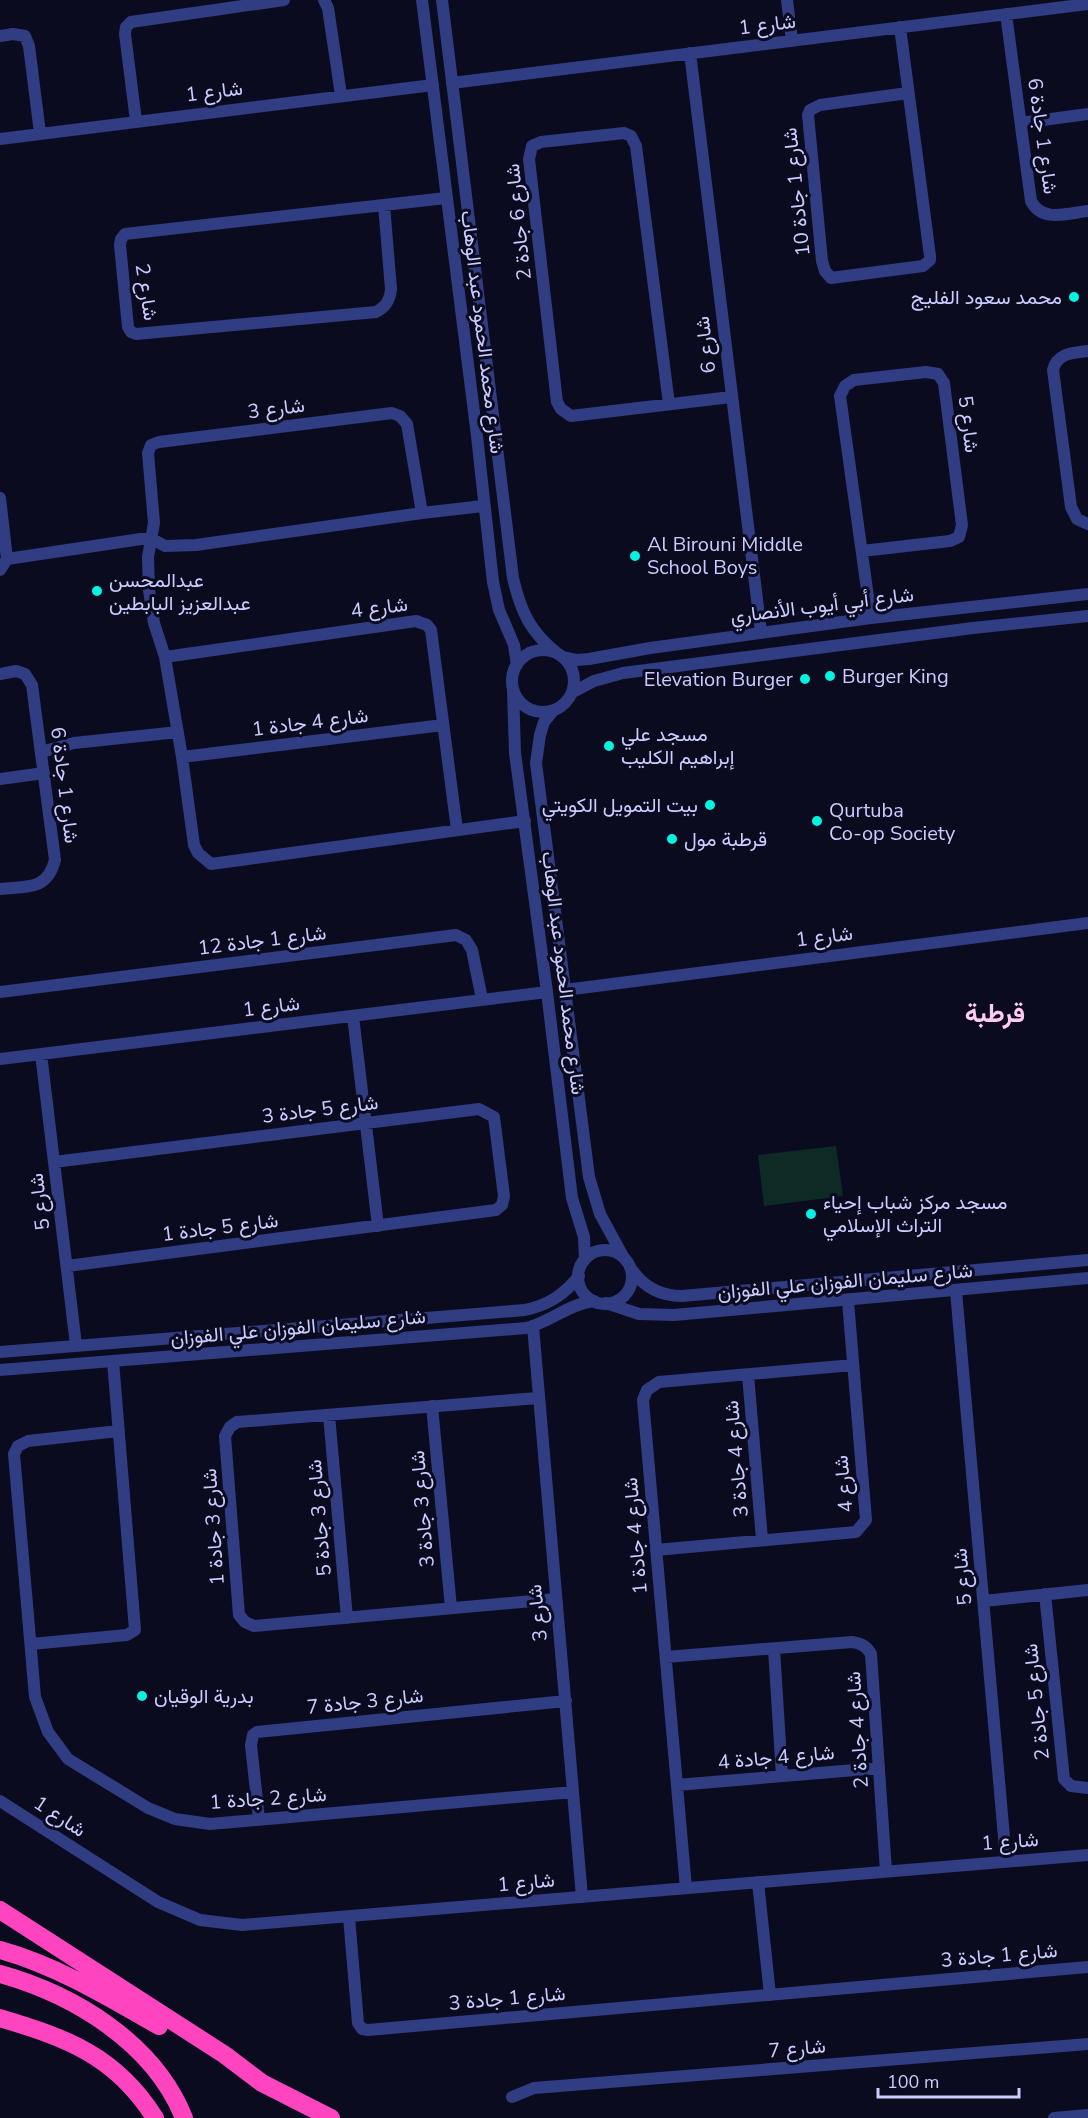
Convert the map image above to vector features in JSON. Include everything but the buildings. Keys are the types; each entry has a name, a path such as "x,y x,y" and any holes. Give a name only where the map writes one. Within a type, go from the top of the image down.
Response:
{"highway":[{"path":"0,1910 225,2055 253,2077"},
{"path":"0,1950 49,1967 92,1988 220,2062 331,2118"},
{"path":"0,1974 45,1989 81,2007 117,2032 156,2071 177,2100 184,2118"},
{"path":"0,2018 69,2041 98,2056 136,2092 155,2118"}],"street":[{"path":"136,121 125,34 130,22 284,0"},
{"path":"324,0 328,8 341,95"},
{"name":"شارع محمد الحمود عبد الوهاب","path":"423,0 493,582 499,610 514,645 517,665"},
{"name":"شارع محمد الحمود عبد الوهاب","path":"442,0 497,459 518,600 534,632 560,655"},
{"path":"787,0 792,41"},
{"name":"شارع 1","path":"452,83 1006,14 1035,5 1088,4"},
{"name":"شارع 1 جادة 6","path":"1006,14 1029,193 1035,208 1041,214 1049,215 1088,211"},
{"name":"شارع 1 جادة 10","path":"900,27 930,260 923,266 831,278 825,271 822,261 808,115 810,110 820,105 908,93"},
{"path":"0,36 13,34 25,36 29,46 40,133"},
{"name":"شارع 6","path":"690,53 761,632"},
{"name":"شارع 1","path":"0,139 433,85"},
{"path":"1021,123 1088,114"},
{"name":"شارع 6 جادة 2","path":"669,404 636,147 631,136 624,133 541,141 532,146 529,159 557,402 561,409 571,416 731,397"},
{"name":"شارع 2","path":"384,205 391,288 390,298 383,308 376,312 136,334 128,327 120,245 125,234 446,198"},
{"path":"1088,351 1064,355 1056,361 1053,370 1071,507 1077,519 1088,524"},
{"name":"شارع 5","path":"862,551 950,542 959,537 962,525 944,383 938,374 926,372 854,380 845,386 840,396 871,618"},
{"name":"شارع 3","path":"152,539 154,523 148,453 151,445 159,442 392,413 400,416 407,424 422,513"},
{"path":"477,436 486,438 494,433"},
{"path":"479,461 488,455 497,459"},
{"path":"0,498 3,564 141,538 152,539 165,546 196,545 422,513 483,507"},
{"path":"152,539 148,557 149,590 154,623 165,657 194,845 198,853 211,864 525,821"},
{"name":"شارع أبي أيوب الأنصاري","path":"560,655 577,660 589,659 761,632 1088,594"},
{"path":"968,607 974,616 973,628"},
{"path":"573,692 594,681 623,673 973,628 1088,616"},
{"name":"شارع 4","path":"165,657 416,621 427,625 431,630 457,830"},
{"path":"538,651 560,655 570,665 574,675 573,692 567,702 554,711 542,713 526,708 518,700 513,690 513,675 517,665 528,654 538,651"},
{"name":"شارع 1 جادة 6","path":"0,674 16,671 25,674 32,685 55,860 46,881 36,885 0,889"},
{"name":"شارع محمد الحمود عبد الوهاب","path":"513,690 515,753 572,1197 584,1237 585,1259"},
{"name":"شارع محمد الحمود عبد الوهاب","path":"554,711 544,722 536,763 565,990 591,1188 607,1229 624,1258"},
{"name":"شارع 4 جادة 1","path":"182,757 443,725"},
{"path":"41,752 74,743 178,732"},
{"path":"0,779 44,773"},
{"name":"شارع 1","path":"565,990 1088,923"},
{"name":"شارع 1 جادة 12","path":"0,992 456,935 466,940 472,950 482,999"},
{"name":"شارع 1","path":"0,1059 547,992"},
{"path":"353,1016 378,1226"},
{"name":"شارع 5","path":"41,1054 76,1345"},
{"name":"شارع 5 جادة 3","path":"54,1162 479,1109 494,1117 504,1196 502,1205 496,1210"},
{"name":"شارع 5 جادة 1","path":"67,1266 496,1210"},
{"path":"604,1250 615,1252 624,1258 632,1270 631,1285 619,1300 600,1302 584,1293 579,1276 585,1259 604,1250"},
{"name":"شارع سليمان الفوزان علي الفوزان","path":"632,1270 650,1288 665,1295 682,1296 1088,1260"},
{"path":"1065,1262 1068,1271 1066,1280"},
{"name":"شارع سليمان الفوزان علي الفوزان","path":"0,1352 525,1310 556,1299 579,1276"},
{"name":"شارع سليمان الفوزان علي الفوزان","path":"0,1370 533,1326 574,1306 600,1302 639,1314 662,1316 1088,1278"},
{"name":"شارع 5","path":"956,1291 1006,1860"},
{"name":"شارع 4","path":"656,1550 856,1532 866,1521 848,1300"},
{"name":"شارع 3","path":"533,1326 582,1897"},
{"path":"202,1335 197,1341 198,1348 202,1353 207,1354"},
{"path":"177,1337 182,1347 177,1357"},
{"path":"31,1644 127,1635 135,1630 113,1361"},
{"name":"شارع 4 جادة 1","path":"686,1888 643,1400 647,1390 659,1383 853,1365"},
{"name":"شارع 4 جادة 3","path":"748,1375 762,1539"},
{"name":"شارع 3 جادة 1","path":"538,1398 237,1422 230,1426 225,1436 239,1615 245,1622 254,1626 555,1599"},
{"name":"شارع 3 جادة 3","path":"432,1406 451,1608"},
{"name":"شارع 3 جادة 5","path":"329,1414 347,1618"},
{"name":"شارع 2 جادة 1","path":"118,1431 28,1441 18,1446 14,1454 35,1697 48,1732 69,1758 148,1808 175,1819 210,1824 573,1792"},
{"path":"984,1601 1088,1590"},
{"name":"شارع 5 جادة 2","path":"1045,1594 1064,1779 1071,1786 1088,1788"},
{"name":"شارع 4 جادة 2","path":"666,1657 852,1642 867,1648 871,1654 886,1871"},
{"path":"774,1648 782,1776"},
{"name":"شارع 3 جادة 7","path":"259,1819 251,1745 253,1735 257,1732 566,1701"},
{"name":"شارع 4 جادة 4","path":"677,1785 879,1768"},
{"name":"شارع 1","path":"0,1801 158,1902 186,1915 214,1923 242,1925 1088,1855"},
{"path":"758,1882 770,1995"},
{"name":"شارع 1 جادة 3","path":"349,1917 358,2023 362,2029 1088,1967"},
{"name":"شارع 7","path":"512,2097 534,2088 1088,2044"},
{"path":"1054,2118 1088,2115"}],"green space":[{"path":"836,1146 843,1196 764,1206 758,1155"}],"place":[{"name":"محمد سعود الفليج","path":"1074,297"},
{"name":"Al Birouni Middle School Boys","path":"635,556"},
{"name":"عبدالمحسن عبدالعزيز البابطين","path":"97,591"},
{"name":"Burger King","path":"830,676"},
{"name":"Elevation Burger","path":"805,679"},
{"name":"مسجد علي إبراهيم الكليب","path":"609,746"},
{"name":"بيت التمويل الكويتي","path":"710,805"},
{"name":"Qurtuba Co-op Society","path":"817,821"},
{"name":"قرطبة مول","path":"672,839"},
{"name":"مسجد مركز شباب إحياء التراث الإسلامي","path":"811,1214"},
{"name":"بدرية الوقيان","path":"142,1696"}],"district":[{"name":"قرطبة","path":"995,1013"}]}
